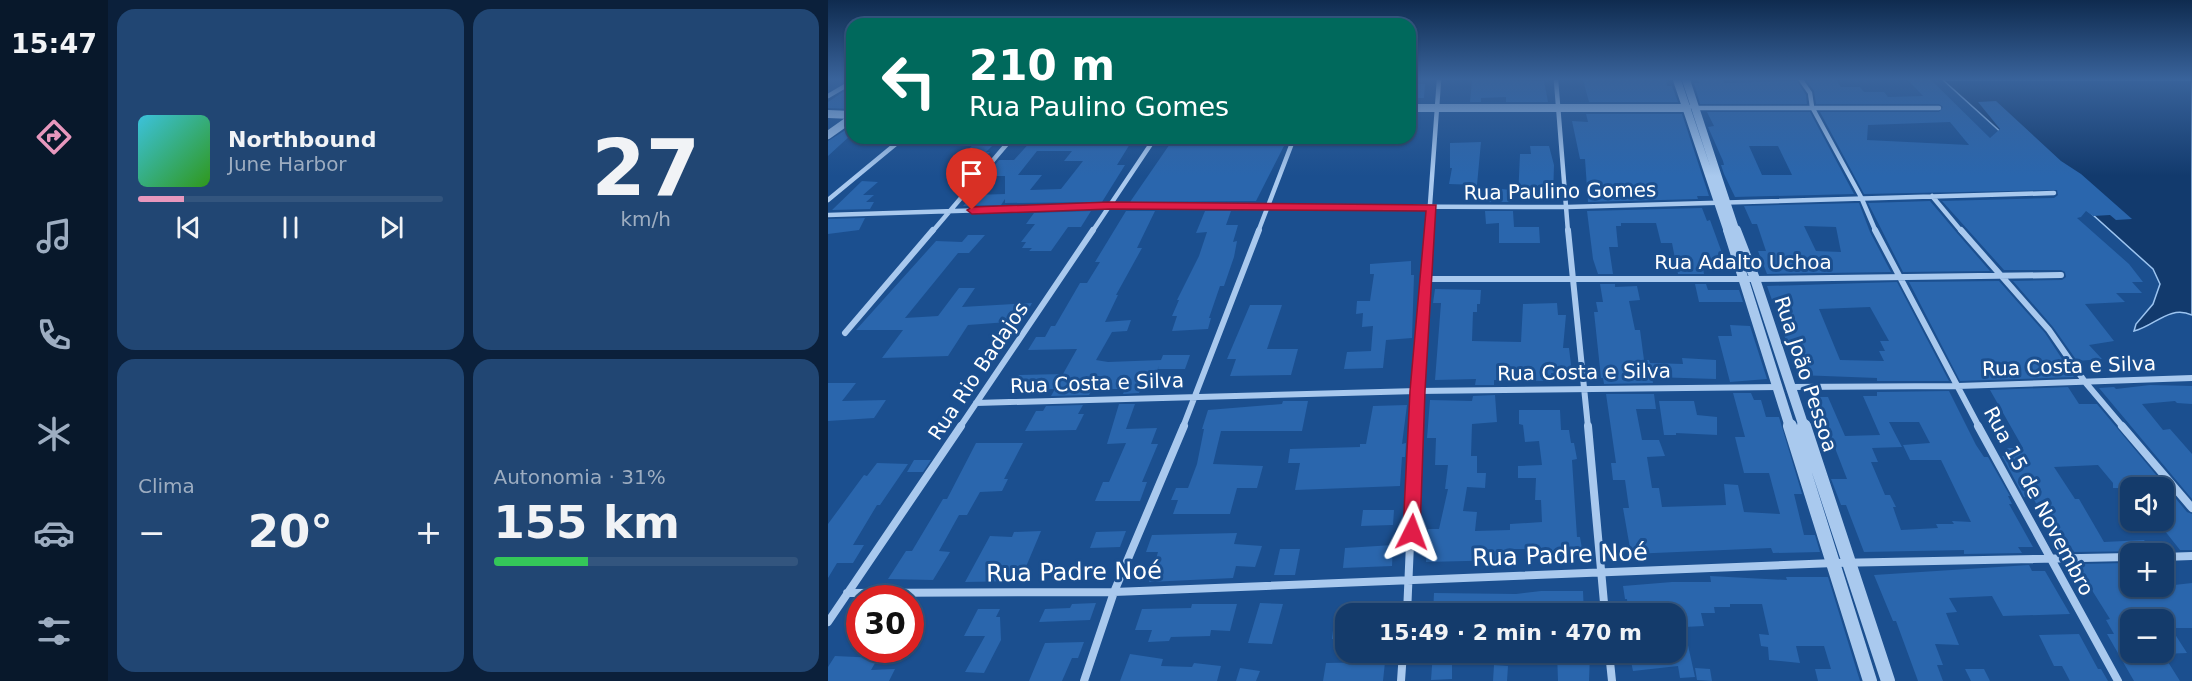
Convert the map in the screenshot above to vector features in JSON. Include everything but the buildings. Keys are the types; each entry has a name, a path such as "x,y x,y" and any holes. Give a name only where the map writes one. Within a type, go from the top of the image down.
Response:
{"street":[{"path":"1408,603 1418,391 1437,112"},
{"path":"1559,112 1572,279 1585,388 1604,603"},
{"name":"Rua João Pessoa","path":"1692,112 1721,203 1791,387 1888,681"},
{"name":"Rua 15 de Novembro","path":"1815,112 1861,197 1899,278 2118,681"},
{"path":"828,114 846,116"},
{"path":"828,135 846,121"},
{"path":"828,200 896,144"},
{"path":"845,333 1007,144"},
{"name":"Rua Rio Badajos","path":"852,585 1151,144"},
{"path":"1084,681 1114,592 1196,396 1292,144"},
{"name":"Rua Paulino Gomes","path":"828,215 1110,206 1567,207 2054,192"},
{"path":"1932,196 2049,330 2085,382 2192,508"},
{"name":"Rua Adalto Uchoa","path":"1425,279 1749,279 2061,275"},
{"name":"Rua João Pessoa","path":"1749,279 1778,387 1870,681"},
{"name":"Rua Costa e Silva","path":"976,403 1585,388 1958,386 2192,378"},
{"name":"Rua Padre Noé","path":"924,593 1114,592 1850,563 2120,556"},
{"path":"2174,556 2192,556"},
{"name":"Rua Rio Badajos","path":"828,622 846,595"},
{"path":"1401,681 1402,663"},
{"path":"1610,663 1612,681"}],"water":[{"path":"1978,112 2192,112 2192,315 2169,314 2134,331 2136,324 2153,304 2160,284 2153,269"}],"route":[{"path":"972,210 1110,206 1432,207 1418,391 1412,532"}]}
